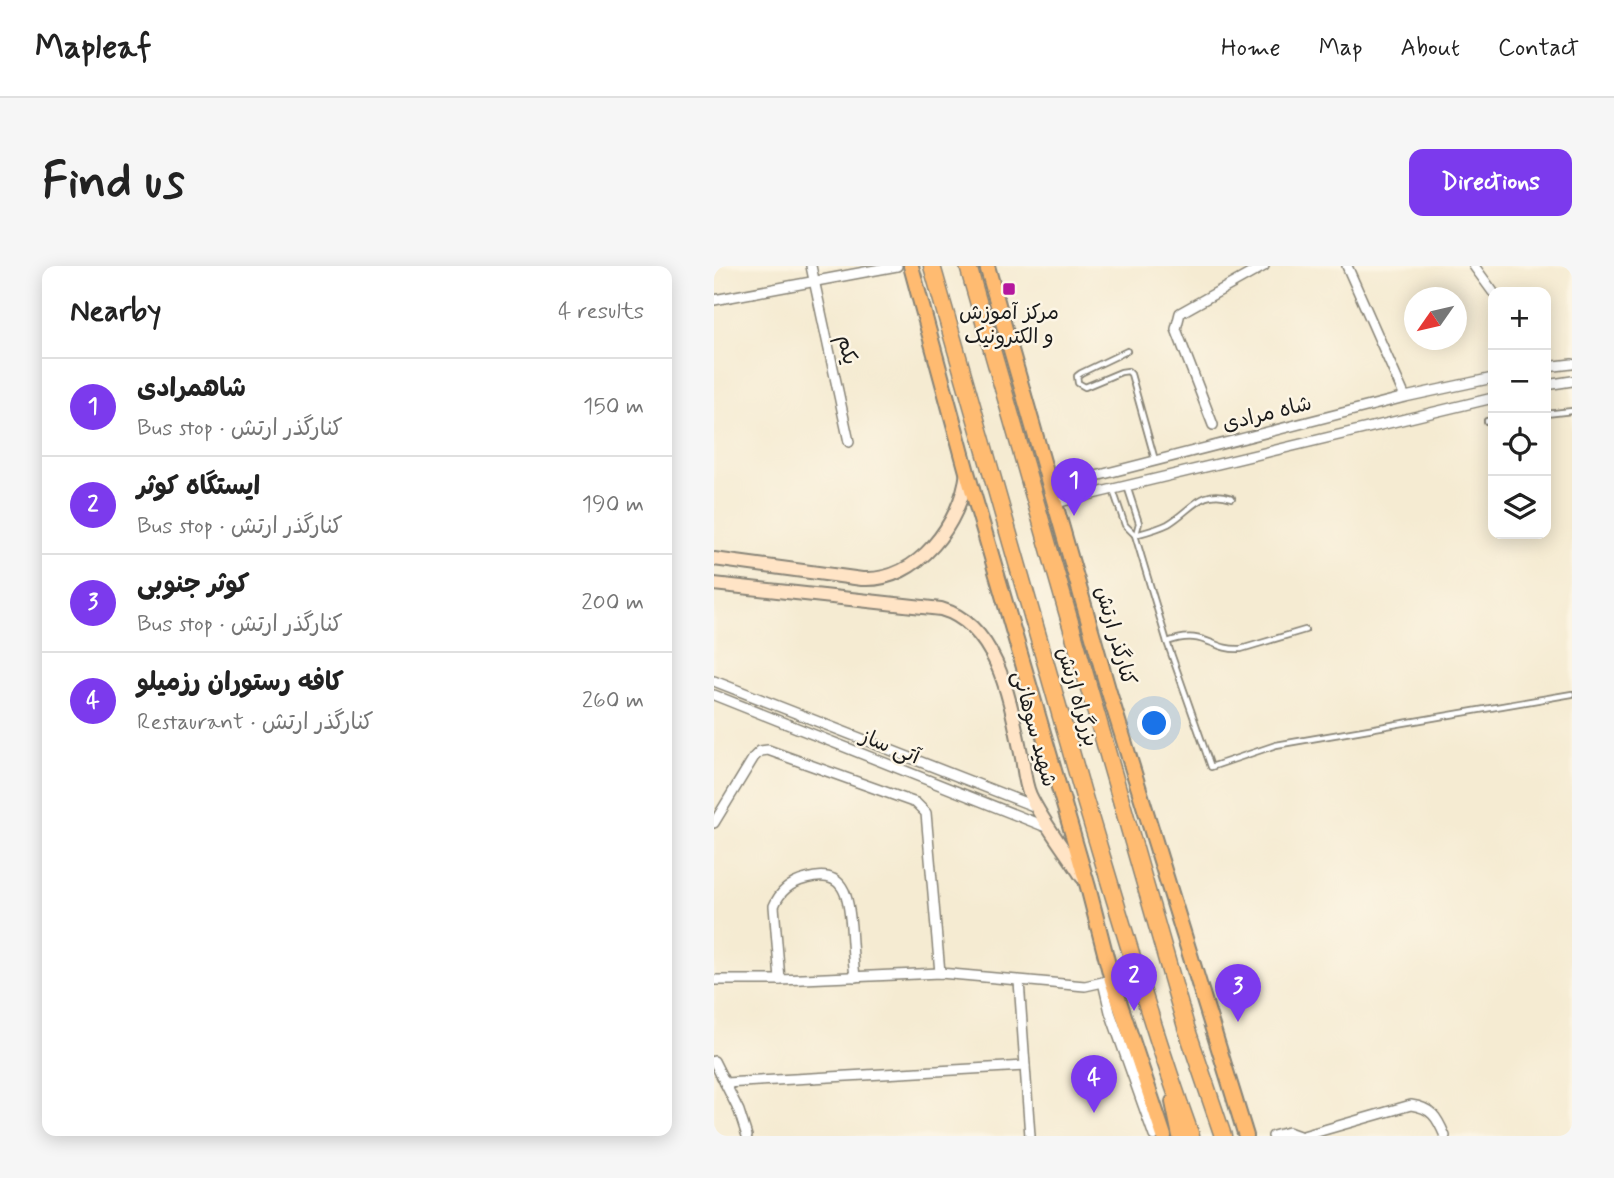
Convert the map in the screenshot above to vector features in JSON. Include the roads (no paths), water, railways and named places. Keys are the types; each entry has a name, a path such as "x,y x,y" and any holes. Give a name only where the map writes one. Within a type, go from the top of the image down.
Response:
{"highway":[{"name":"بزرگراه ارتش","path":"932,266 1055,700 1166,1066 1191,1136"},
{"name":"بزرگراه ارتش","path":"968,266 1186,1027 1223,1136"}],"main road":[{"path":"911,266 967,472 1088,887 1107,981 1164,1136"},
{"name":"کنارگذر ارتش","path":"987,266 1108,689 1247,1135"},
{"path":"1032,427 1054,562"},
{"path":"714,559 876,580 902,570 925,554 943,533 962,496 967,472"},
{"path":"787,591 792,568"},
{"name":"شهید سوهانی","path":"714,584 941,609 966,623 986,646 1003,677 1028,787 1037,808 1088,887"},
{"path":"1166,1066 1180,1136"}],"street":[{"name":"یکم","path":"811,266 849,442"},
{"path":"714,300 897,266"},
{"path":"1213,425 1176,329 1180,313 1264,266"},
{"path":"1347,266 1405,397"},
{"path":"1474,266 1489,287"},
{"path":"1551,366 1572,364"},
{"name":"شاه مرادی","path":"1049,488 1405,397 1488,379"},
{"path":"1551,384 1572,381"},
{"name":"شاه مرادی","path":"1055,503 1488,399"},
{"name":"آتی ساز","path":"714,681 1037,808"},
{"name":"آتی ساز","path":"714,695 1052,830"},
{"path":"714,823 754,757 760,751 768,750 922,807 926,813 940,973"},
{"path":"1008,813 1014,811 1016,805 1013,798"},
{"path":"780,980 774,906 778,895 800,880 823,875 839,882 849,900 855,976"},
{"path":"714,980 940,973 1085,986 1107,981 1110,1012 1154,1136"},
{"path":"1019,981 1030,1136"},
{"path":"714,1061 739,1111 747,1136"},
{"path":"725,1083 1025,1066"},
{"path":"1273,1136 1288,1132 1301,1136 1411,1105 1428,1108 1433,1112 1445,1136"}],"lane":[{"path":"1127,351 1081,373 1077,376 1078,383 1085,387 1121,372 1128,371 1131,374 1155,461"},
{"path":"1551,413 1572,411"},
{"path":"1127,486 1139,523 1135,535"},
{"path":"1113,489 1125,524 1135,535 1167,642 1211,767 1276,745 1572,694"},
{"path":"1135,535 1168,523 1199,499 1220,494 1232,498"},
{"path":"1167,642 1182,636 1197,637 1232,649 1241,649 1305,630"}],"place":[{"name":"مرکز آموزش و الکترونیک","path":"1009,289"},
{"name":"شاهمرادی","path":"1074,516"},
{"name":"ایستگاه کوثر","path":"1134,1011"},
{"name":"کوثر جنوبی","path":"1238,1022"},
{"name":"کافه رستوران رزمیلو","path":"1094,1113"}]}
